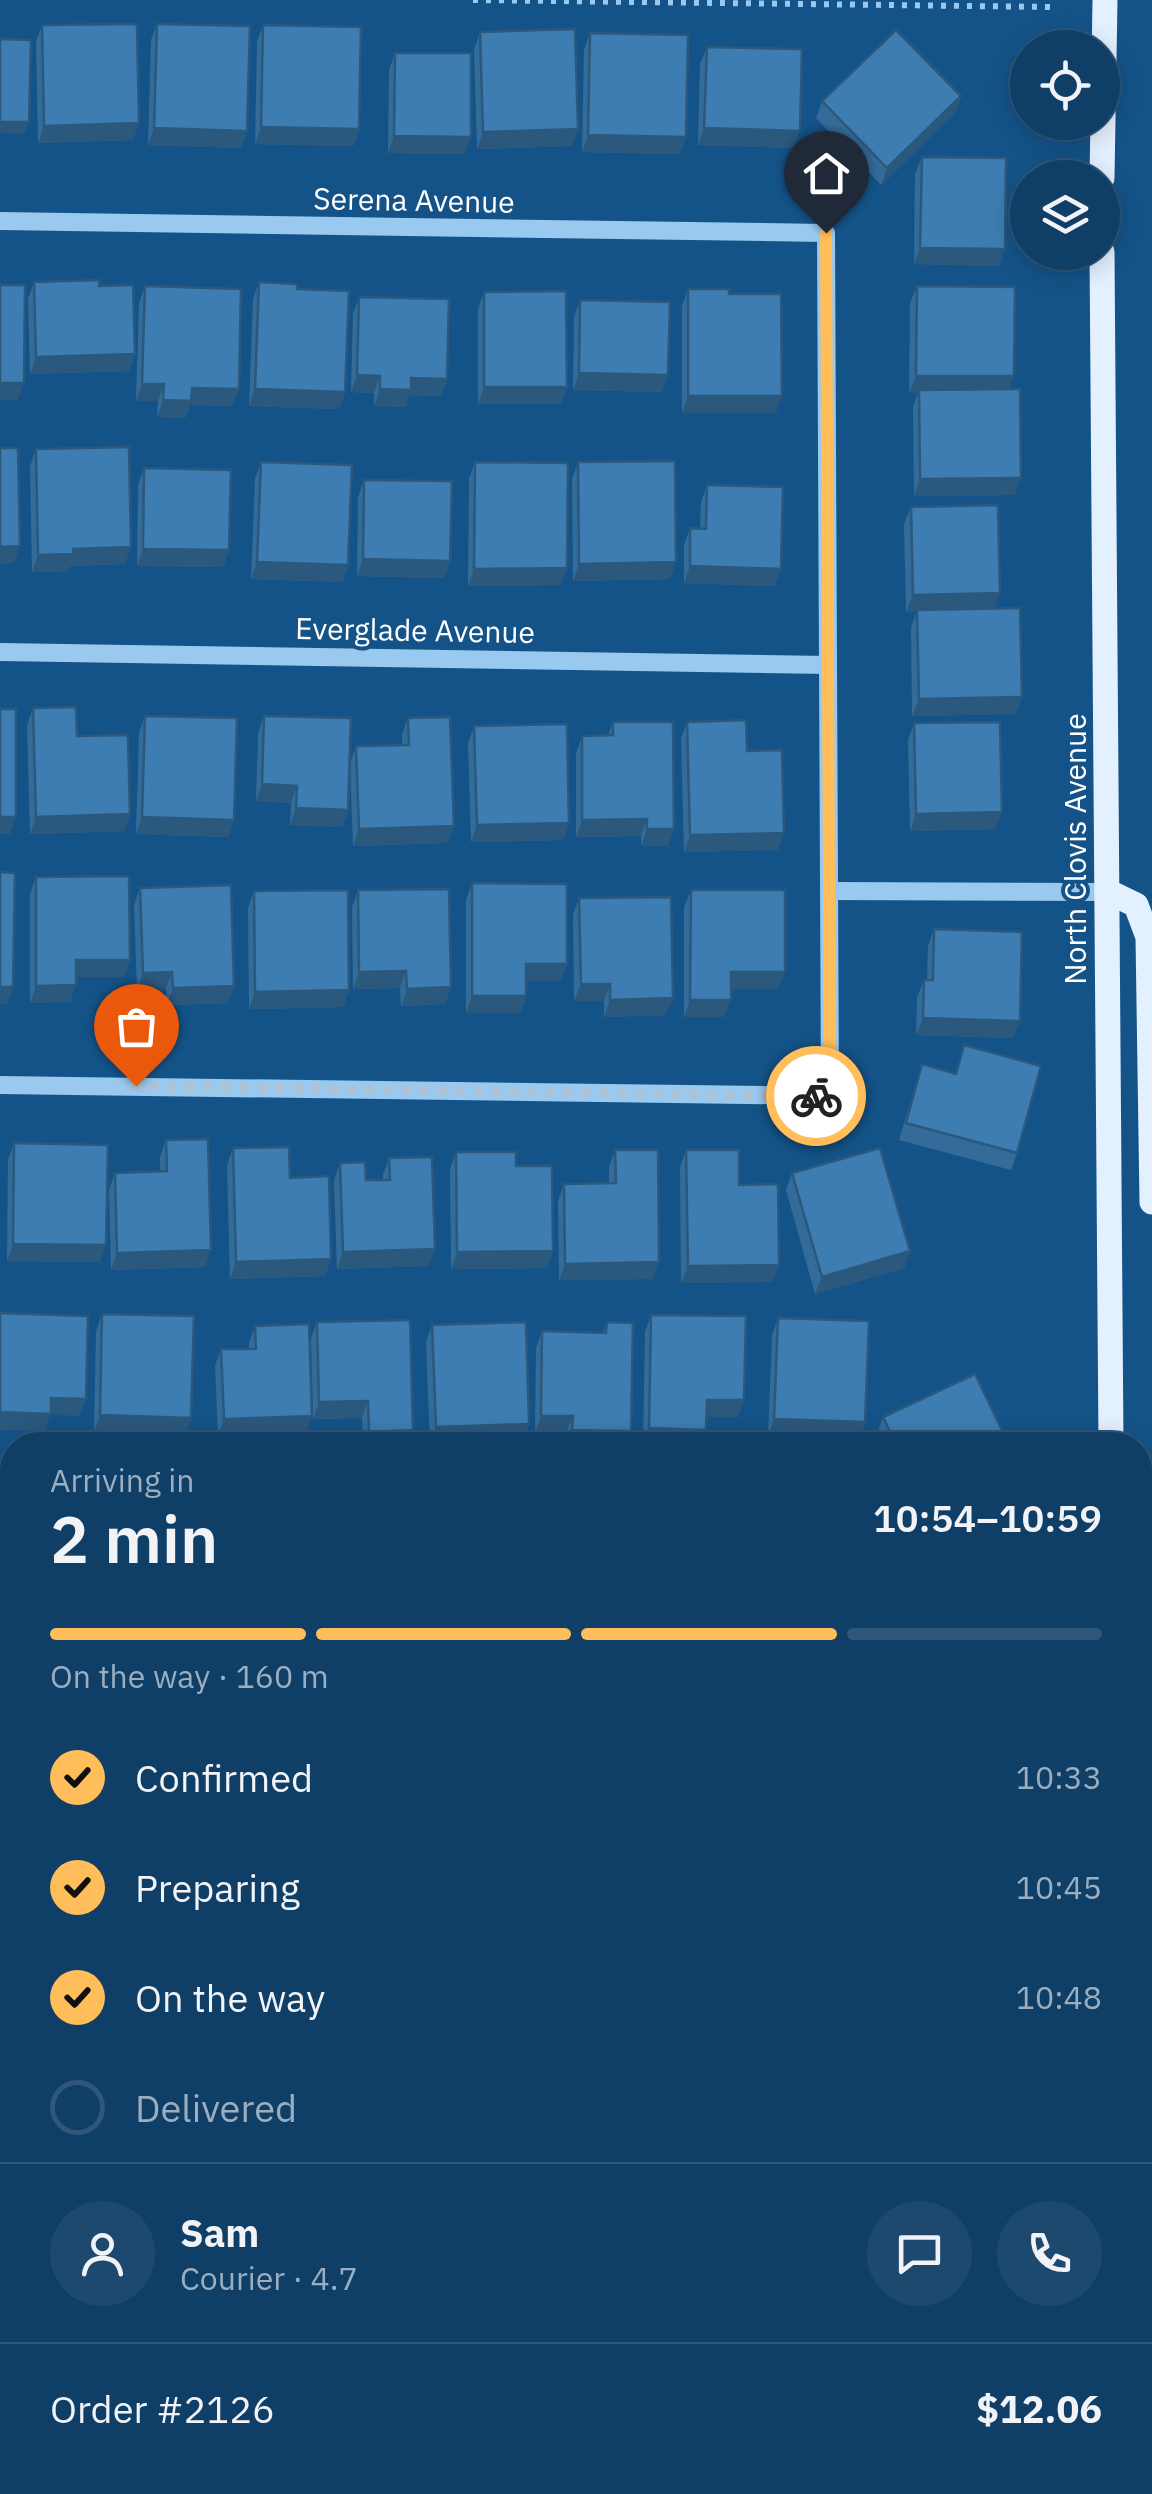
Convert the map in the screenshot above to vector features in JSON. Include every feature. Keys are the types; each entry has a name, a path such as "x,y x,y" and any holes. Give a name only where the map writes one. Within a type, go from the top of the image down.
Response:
{"main road":[{"path":"1102,160 1104,0"},
{"name":"North Clovis Avenue","path":"1102,270 1111,1432"},
{"path":"1109,892 1136,905 1148,937 1152,1202"}],"street":[{"name":"Serena Avenue","path":"0,221 826,233 828,664"},
{"name":"Everglade Avenue","path":"0,652 828,664"},
{"path":"0,1085 830,1096 828,664"},
{"path":"830,891 1109,892"}],"path":[{"path":"473,0 1052,7"}],"building":[{"path":"137,24 139,123 44,126 42,25"},
{"path":"157,24 250,26 247,131 154,128"},
{"path":"263,25 361,27 359,129 261,127"},
{"path":"575,29 578,129 483,132 480,32"},
{"path":"896,30 961,96 887,168 822,101"},
{"path":"590,33 688,35 686,137 588,135"},
{"path":"0,39 31,40 29,122 0,122"},
{"path":"707,47 802,49 800,131 704,128"},
{"path":"395,53 471,53 471,137 394,136"},
{"path":"922,157 1006,158 1005,249 920,248"},
{"path":"99,280 99,286 133,285 135,354 36,357 34,282"},
{"path":"259,282 297,284 297,289 349,291 345,392 255,389"},
{"path":"0,285 25,285 24,383 0,383"},
{"path":"145,286 241,289 239,389 192,388 191,401 163,400 164,384 142,384"},
{"path":"917,286 1015,287 1014,376 916,376"},
{"path":"688,289 781,294 782,396 688,396"},
{"path":"566,291 567,387 484,387 484,292"},
{"path":"359,297 449,299 447,379 411,378 411,390 380,389 380,376 357,375"},
{"path":"580,300 670,302 668,375 579,373"},
{"path":"1020,389 1021,478 920,479 919,390"},
{"path":"129,447 131,547 38,555 36,449"},
{"path":"0,448 18,448 20,546 0,547"},
{"path":"675,461 676,562 579,564 578,462"},
{"path":"261,462 352,465 348,565 257,562"},
{"path":"475,462 568,463 567,568 474,569"},
{"path":"144,468 231,470 229,550 143,549"},
{"path":"364,480 452,481 450,561 363,559"},
{"path":"707,485 783,487 781,569 690,566 690,528 706,529"},
{"path":"998,505 1000,593 913,595 911,507"},
{"path":"1020,608 1022,697 919,699 917,610"},
{"path":"76,707 77,736 128,735 130,814 36,817 33,708"},
{"path":"0,709 16,709 16,817 0,817"},
{"path":"145,716 237,718 234,820 142,817"},
{"path":"264,716 351,718 348,810 296,808 297,786 262,784"},
{"path":"450,717 454,826 359,829 356,746 409,745 408,718"},
{"path":"746,720 747,751 782,750 784,833 690,835 687,722"},
{"path":"613,722 673,722 674,829 647,829 647,819 582,820 582,736 613,735"},
{"path":"1000,722 1002,812 916,814 914,723"},
{"path":"567,724 569,823 477,825 474,726"},
{"path":"0,872 15,873 13,987 0,987"},
{"path":"129,876 130,960 76,960 76,985 36,986 36,877"},
{"path":"472,883 567,884 567,964 526,964 526,996 472,996"},
{"path":"231,885 234,986 173,988 172,972 143,973 140,888"},
{"path":"449,889 451,987 407,989 406,971 359,972 358,890"},
{"path":"348,890 349,990 255,992 254,891"},
{"path":"691,890 785,890 785,972 731,972 731,1000 690,1000"},
{"path":"671,897 673,998 610,1000 610,984 581,984 579,898"},
{"path":"934,929 1022,932 1020,1021 923,1018 924,980 933,980"},
{"path":"964,1045 1041,1066 1017,1153 906,1123 922,1064 956,1074"},
{"path":"208,1139 211,1250 117,1253 115,1173 167,1171 166,1140"},
{"path":"14,1143 108,1145 106,1245 13,1244"},
{"path":"289,1147 290,1178 329,1176 331,1259 236,1262 233,1148"},
{"path":"880,1148 910,1251 822,1277 792,1173"},
{"path":"615,1150 658,1150 659,1262 565,1264 564,1184 616,1183"},
{"path":"686,1150 739,1150 739,1185 778,1184 779,1265 688,1266"},
{"path":"456,1152 516,1152 516,1166 552,1166 553,1251 457,1252"},
{"path":"432,1157 435,1249 343,1252 340,1163 365,1162 366,1180 390,1180 389,1158"},
{"path":"0,1313 88,1316 86,1399 51,1398 51,1414 0,1412"},
{"path":"102,1314 194,1316 191,1418 100,1415"},
{"path":"651,1315 746,1316 744,1400 707,1400 706,1430 649,1428"},
{"path":"778,1318 869,1321 865,1422 774,1419"},
{"path":"410,1320 413,1430 369,1432 368,1401 319,1402 317,1322"},
{"path":"526,1322 529,1424 436,1427 432,1325"},
{"path":"607,1322 633,1323 631,1431 572,1430 573,1416 541,1416 542,1331 606,1333"},
{"path":"309,1324 312,1416 224,1419 221,1349 256,1349 255,1326"},
{"path":"975,1374 1003,1432 890,1432 883,1417"}],"way so far":[{"path":"136,1086 816,1096"}],"route":[{"path":"816,1096 830,1096 826,233"}]}
